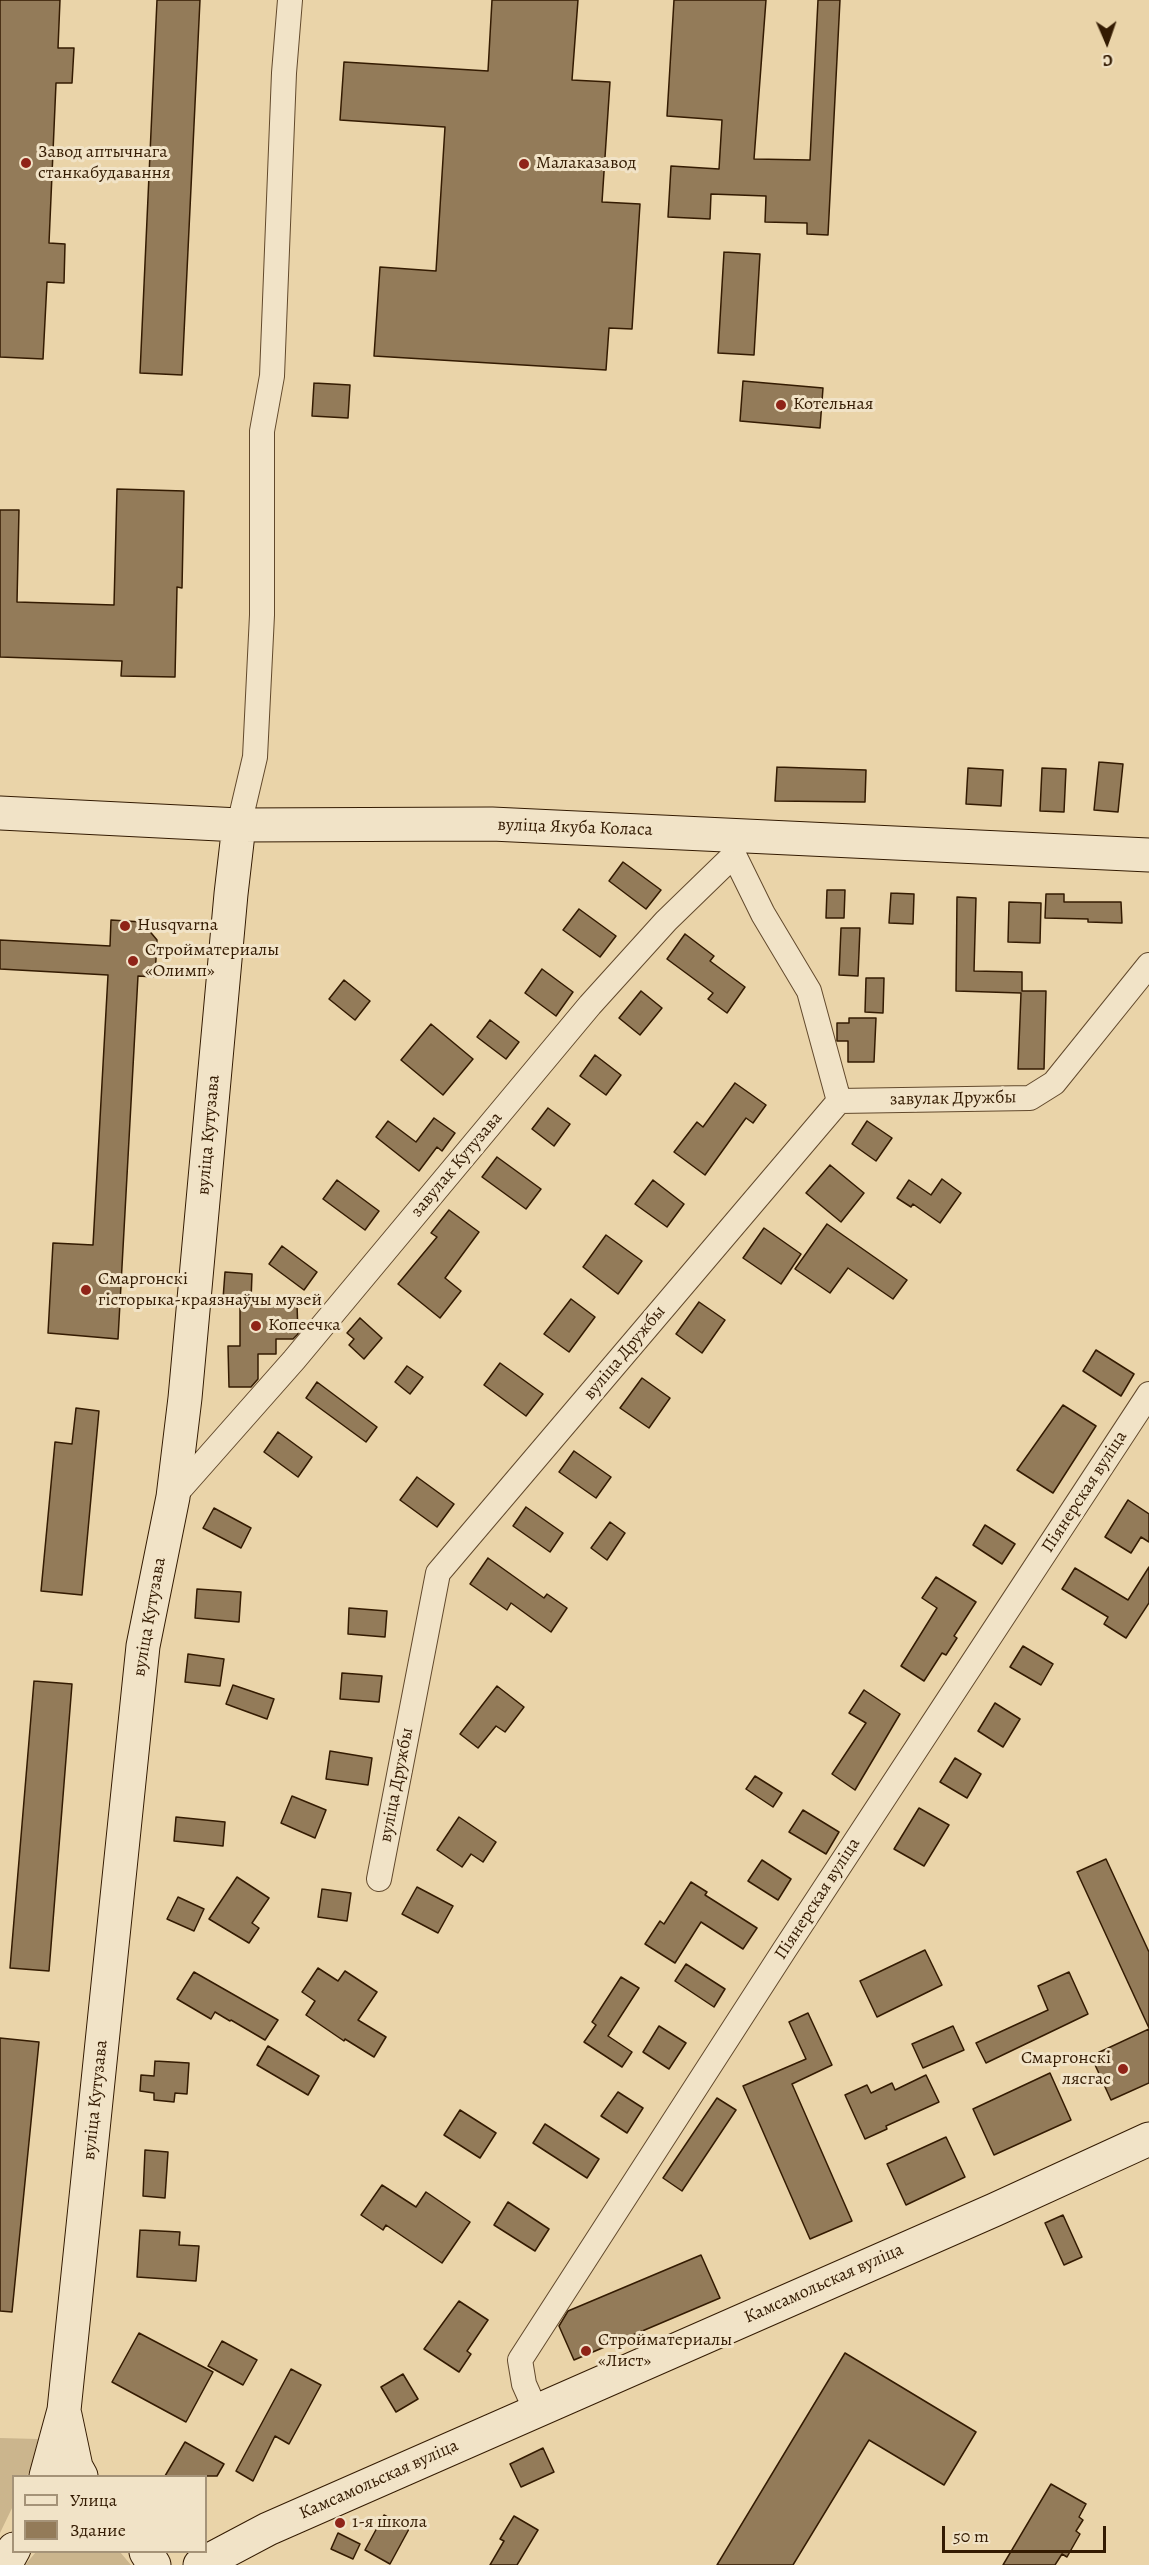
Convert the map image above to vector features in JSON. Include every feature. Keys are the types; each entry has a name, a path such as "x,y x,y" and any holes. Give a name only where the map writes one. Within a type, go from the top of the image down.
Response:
{"main road":[{"name":"вуліца Якуба Коласа","path":"0,813 239,825 492,824 734,845 1149,855"},
{"name":"вуліца Кутузава","path":"46,2475 64,2410 143,1646 173,1497 185,1398 239,825"},
{"name":"Камсамольская вуліца","path":"200,2565 268,2529 994,2210 1149,2139"},
{"name":"вуліца Кутузава","path":"64,2410 76,2468 80,2475"},
{"name":"Камсамольская вуліца","path":"207,2536 268,2529"}],"street":[{"path":"239,825 255,757 262,615 262,431 272,376 284,73 290,0"},
{"path":"734,845 763,914 810,991 839,1101"},
{"name":"завулак Кутузава","path":"173,1497 294,1360 590,1005 734,845"},
{"name":"завулак Дружбы","path":"839,1101 1030,1098 1054,1083 1149,965"},
{"name":"вуліца Дружбы","path":"379,1880 438,1573 839,1101"},
{"name":"Піянерская вуліца","path":"536,2411 524,2384 520,2360 1149,1394"}],"shaded area":[{"path":"0,2438 38,2439 27,2475 12,2475 12,2508 0,2533"},
{"path":"35,2553 121,2553 131,2565 25,2565"}],"building":[{"path":"0,0 60,0 58,48 74,48 72,83 56,83 49,243 65,244 64,283 47,282 43,359 0,357"},
{"path":"157,0 200,0 182,375 140,373"},
{"name":"Малаказавод","path":"492,0 578,0 572,80 610,82 602,202 640,204 632,329 609,328 606,370 374,356 380,267 436,271 445,127 340,120 344,62 488,71"},
{"path":"674,0 766,0 754,159 810,160 818,0 840,0 828,235 807,234 807,223 765,222 766,196 711,194 710,219 668,217 671,166 719,169 722,120 667,116"},
{"path":"724,252 760,254 754,355 718,353"},
{"name":"Котельная","path":"743,381 823,388 820,428 740,421"},
{"path":"314,383 350,385 348,418 312,416"},
{"path":"117,489 184,491 182,588 177,587 175,677 121,676 122,661 0,657 0,510 19,510 17,602 114,605"},
{"path":"1099,762 1123,764 1118,812 1094,810"},
{"path":"777,767 866,770 865,802 775,801"},
{"path":"968,768 1003,770 1001,806 966,804"},
{"path":"1042,768 1066,769 1064,812 1040,811"},
{"path":"623,862 661,890 646,909 609,881"},
{"path":"827,890 845,890 844,918 826,918"},
{"path":"891,893 914,894 913,924 889,923"},
{"path":"1046,894 1064,894 1064,902 1121,902 1122,923 1045,918"},
{"path":"957,897 976,898 974,971 1022,972 1022,991 1046,991 1044,1069 1018,1069 1021,993 956,991"},
{"path":"1009,902 1041,903 1040,943 1008,942"},
{"path":"579,909 616,936 600,957 563,930"},
{"path":"111,920 142,922 157,940 155,977 138,976 118,1339 48,1333 53,1243 93,1245 108,975 0,969 0,940 110,946"},
{"path":"841,928 860,928 858,976 839,975"},
{"path":"685,934 714,956 710,961 745,987 727,1013 708,999 713,993 667,959"},
{"path":"542,969 573,992 556,1016 525,993"},
{"path":"866,978 884,978 883,1013 865,1012"},
{"path":"344,980 370,1001 355,1020 329,999"},
{"path":"641,991 662,1008 640,1035 619,1018"},
{"path":"849,1018 876,1018 874,1062 848,1062 848,1041 837,1041 837,1023 849,1023"},
{"path":"490,1020 519,1042 506,1059 477,1037"},
{"path":"431,1024 473,1059 443,1095 401,1060"},
{"path":"595,1055 621,1075 606,1095 580,1076"},
{"path":"735,1083 766,1105 753,1123 746,1118 705,1175 674,1152 697,1122 703,1127"},
{"path":"548,1108 570,1124 554,1146 532,1129"},
{"path":"434,1118 455,1133 442,1151 437,1147 419,1171 376,1137 388,1121 416,1142"},
{"path":"867,1121 892,1138 876,1161 852,1144"},
{"path":"497,1157 541,1189 526,1209 482,1177"},
{"path":"830,1165 864,1193 841,1222 806,1193"},
{"path":"942,1179 961,1193 940,1223 913,1204 911,1207 897,1198 909,1180 931,1195"},
{"path":"337,1180 379,1211 365,1230 323,1199"},
{"path":"653,1180 684,1204 667,1227 635,1204"},
{"path":"449,1210 479,1232 445,1278 461,1291 440,1318 398,1284 437,1237 431,1233"},
{"path":"827,1224 907,1280 893,1299 848,1268 830,1293 795,1269"},
{"path":"764,1228 801,1254 781,1284 743,1258"},
{"path":"606,1235 642,1261 618,1294 583,1267"},
{"path":"282,1246 317,1272 304,1290 269,1264"},
{"path":"225,1272 252,1274 251,1301 223,1299"},
{"path":"571,1299 595,1317 569,1352 544,1334"},
{"path":"699,1302 725,1320 702,1353 676,1334"},
{"path":"297,1304 298,1334 293,1339 276,1339 276,1354 258,1354 258,1379 251,1387 229,1387 228,1346 240,1346 240,1305"},
{"path":"360,1318 382,1338 364,1359 349,1345 354,1339 347,1333"},
{"path":"1096,1350 1134,1374 1121,1396 1083,1371"},
{"path":"500,1363 543,1394 526,1416 484,1385"},
{"path":"407,1366 423,1377 410,1394 395,1382"},
{"path":"642,1378 670,1398 649,1428 620,1408"},
{"path":"317,1382 377,1427 366,1442 306,1398"},
{"path":"1063,1405 1096,1426 1053,1493 1017,1470"},
{"path":"76,1408 99,1411 82,1595 41,1591 55,1442 72,1444"},
{"path":"278,1432 312,1457 298,1477 264,1452"},
{"path":"574,1451 611,1477 596,1498 559,1472"},
{"path":"417,1477 454,1504 437,1527 400,1500"},
{"path":"1128,1500 1149,1514 1149,1542 1141,1537 1131,1553 1105,1537"},
{"path":"526,1507 563,1533 550,1552 513,1526"},
{"path":"214,1508 251,1528 241,1548 203,1528"},
{"path":"610,1522 625,1533 607,1560 591,1548"},
{"path":"985,1525 1015,1544 1002,1564 973,1545"},
{"path":"488,1558 544,1598 547,1594 567,1608 551,1632 511,1603 507,1610 470,1584"},
{"path":"1149,1567 1149,1603 1126,1638 1104,1624 1108,1617 1062,1589 1075,1568 1128,1600"},
{"path":"936,1577 976,1602 954,1636 957,1638 946,1655 942,1653 924,1681 901,1666 937,1608 922,1598"},
{"path":"197,1589 241,1592 239,1622 195,1618"},
{"path":"349,1608 387,1611 385,1637 348,1634"},
{"path":"1023,1646 1053,1664 1041,1685 1010,1667"},
{"path":"188,1654 224,1659 220,1686 185,1682"},
{"path":"342,1673 382,1676 379,1702 340,1699"},
{"path":"34,1681 72,1684 49,1971 10,1968"},
{"path":"233,1685 274,1699 267,1719 226,1704"},
{"path":"497,1686 524,1707 505,1732 496,1726 478,1748 460,1734"},
{"path":"864,1690 900,1714 855,1790 832,1774 866,1723 849,1713"},
{"path":"995,1703 1020,1719 1003,1747 978,1731"},
{"path":"330,1751 372,1758 368,1785 326,1779"},
{"path":"955,1758 981,1774 967,1798 940,1782"},
{"path":"755,1776 782,1793 773,1807 746,1789"},
{"path":"292,1796 326,1810 315,1838 281,1823"},
{"path":"919,1808 949,1825 924,1866 894,1849"},
{"path":"803,1810 839,1832 826,1854 789,1832"},
{"path":"176,1817 225,1822 223,1846 174,1841"},
{"path":"459,1817 496,1842 483,1862 471,1854 462,1867 437,1850"},
{"path":"1106,1859 1149,1952 1149,2028 1077,1872"},
{"path":"762,1860 791,1879 778,1900 748,1881"},
{"path":"237,1877 269,1898 252,1923 259,1928 249,1943 209,1919"},
{"path":"691,1882 707,1892 705,1895 757,1928 743,1949 701,1922 675,1963 645,1944 660,1921 664,1924"},
{"path":"417,1887 453,1906 438,1933 402,1914"},
{"path":"322,1889 351,1893 347,1921 318,1917"},
{"path":"178,1897 204,1909 194,1931 167,1919"},
{"path":"925,1950 942,1985 877,2017 860,1981"},
{"path":"686,1964 725,1989 714,2007 675,1981"},
{"path":"318,1968 338,1981 345,1971 377,1992 358,2020 386,2037 374,2057 345,2039 344,2041 306,2015 315,2001 302,1992"},
{"path":"194,1972 278,2020 265,2040 215,2012 211,2019 177,1999"},
{"path":"1069,1972 1088,2014 986,2063 976,2043 1048,2010 1038,1986"},
{"path":"621,1977 639,1988 608,2036 632,2052 622,2067 584,2042 596,2025 592,2022"},
{"path":"808,2013 832,2065 792,2084 852,2221 810,2239 743,2086 806,2059 789,2022"},
{"path":"659,2026 686,2043 669,2069 643,2052"},
{"path":"953,2026 964,2050 923,2068 912,2044"},
{"name":"Смаргонскі лясгас","path":"1149,2029 1149,2083 1111,2100 1091,2056"},
{"path":"0,2038 39,2042 12,2312 0,2311"},
{"path":"268,2046 319,2076 308,2095 257,2065"},
{"path":"155,2061 189,2063 187,2094 175,2093 174,2102 154,2100 154,2093 140,2091 141,2075 154,2076"},
{"path":"1050,2073 1071,2120 994,2155 973,2109"},
{"path":"926,2075 939,2102 886,2126 887,2129 865,2139 845,2095 867,2085 871,2093 892,2083 895,2090"},
{"path":"618,2092 643,2108 627,2133 601,2116"},
{"path":"717,2098 736,2110 682,2191 663,2178"},
{"path":"460,2110 496,2133 480,2158 444,2135"},
{"path":"545,2124 599,2159 587,2178 533,2143"},
{"path":"946,2137 965,2177 906,2205 887,2164"},
{"path":"145,2150 168,2152 165,2198 143,2196"},
{"path":"382,2185 416,2207 426,2192 470,2222 442,2263 386,2225 383,2230 361,2215"},
{"path":"508,2202 549,2229 535,2251 494,2225"},
{"path":"1063,2215 1082,2257 1064,2265 1045,2223"},
{"path":"140,2230 180,2232 179,2245 199,2246 196,2281 137,2277"},
{"path":"701,2255 720,2298 574,2360 559,2326 568,2311"},
{"path":"459,2301 488,2320 467,2351 471,2354 459,2372 424,2349"},
{"path":"139,2333 213,2372 186,2422 112,2382"},
{"path":"222,2341 257,2360 243,2385 208,2366"},
{"path":"845,2353 976,2432 944,2485 869,2440 793,2565 717,2565"},
{"path":"291,2369 321,2385 289,2444 275,2436 253,2481 236,2471"},
{"path":"403,2374 418,2399 396,2412 381,2387"},
{"path":"185,2442 224,2464 217,2476 166,2475"},
{"path":"543,2448 554,2472 521,2487 510,2464"},
{"path":"1051,2484 1086,2504 1079,2517 1083,2520 1076,2531 1080,2534 1067,2557 1062,2554 1055,2565 1003,2565"},
{"path":"384,2515 409,2529 390,2564 365,2550"},
{"path":"514,2516 538,2530 517,2565 490,2565 504,2541 500,2539"},
{"path":"338,2533 360,2544 353,2559 331,2549"}],"place":[{"name":"Завод аптычнага станкабудавання","path":"26,163"},
{"name":"Малаказавод","path":"524,164"},
{"name":"Котельная","path":"781,405"},
{"name":"Husqvarna","path":"125,926"},
{"name":"Стройматериалы «Олимп»","path":"133,961"},
{"name":"Смаргонскі гісторыка-краязнаўчы музей","path":"86,1290"},
{"name":"Копеечка","path":"256,1326"},
{"name":"Смаргонскі лясгас","path":"1123,2069"},
{"name":"Стройматериалы «Лист»","path":"586,2351"},
{"name":"1-я школа","path":"340,2523"}]}
